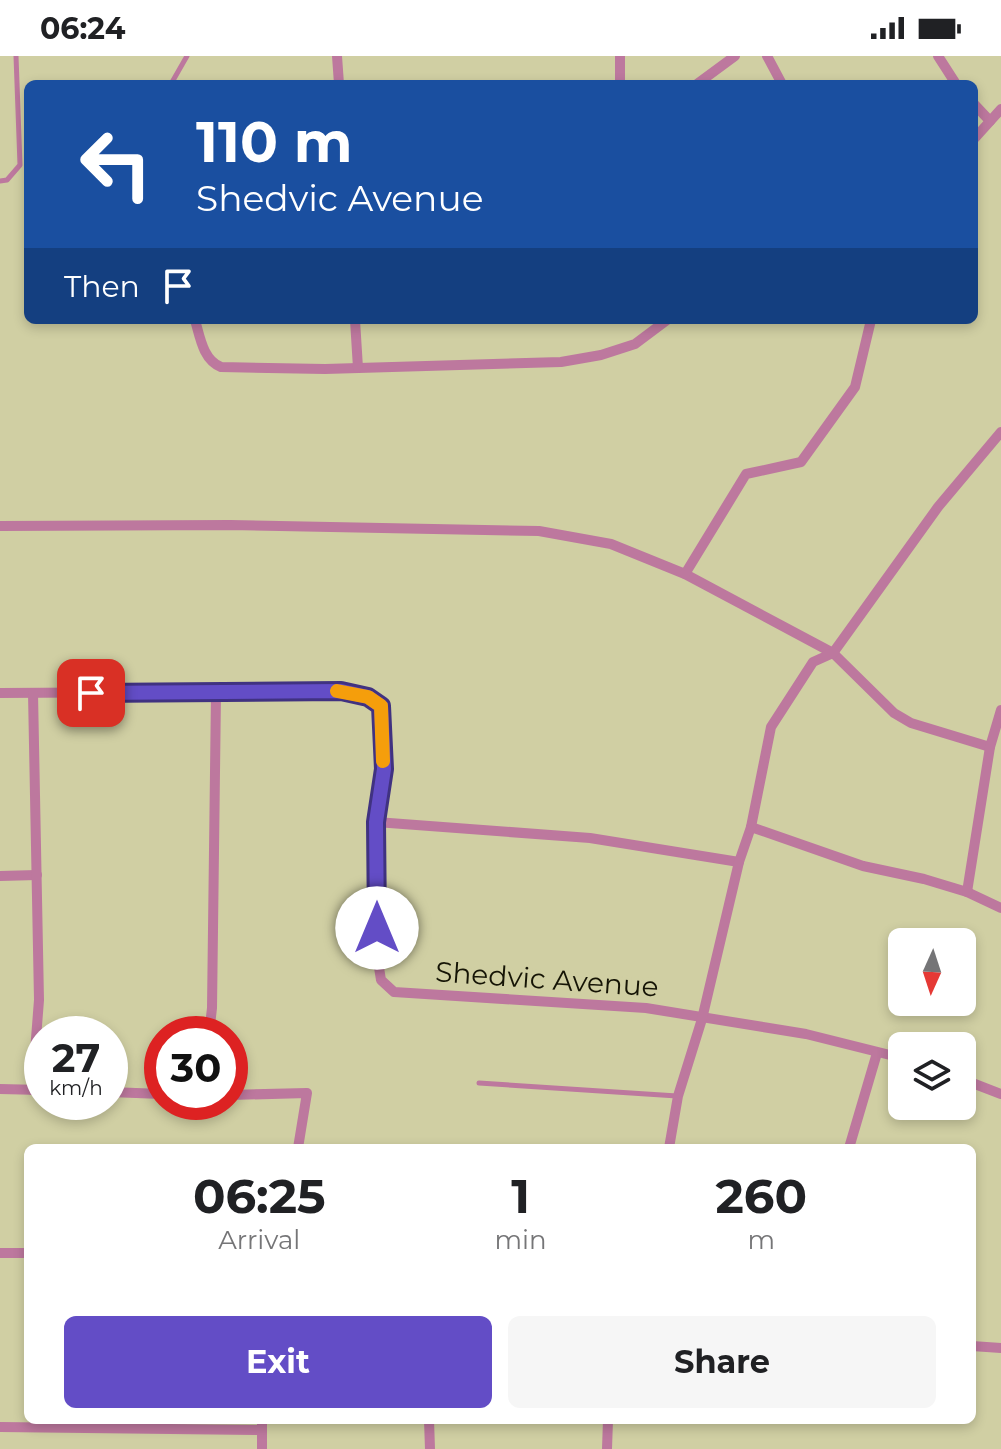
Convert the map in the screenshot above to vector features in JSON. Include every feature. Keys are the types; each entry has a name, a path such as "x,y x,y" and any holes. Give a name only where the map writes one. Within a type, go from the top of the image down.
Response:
{"street":[{"path":"337,56 339,80"},
{"path":"620,56 620,80"},
{"path":"702,80 735,56"},
{"path":"767,56 780,80"},
{"path":"938,56 953,80"},
{"path":"978,108 990,121"},
{"path":"978,134 1001,109"},
{"path":"196,324 204,351 214,365 221,367 358,368 561,362 601,355 635,344 662,324"},
{"path":"355,324 358,368"},
{"path":"685,574 746,474 801,462 855,387 870,324"},
{"path":"670,1144 678,1096 702,1019 739,862 751,827 771,727 813,662 833,653 938,507 1001,432"},
{"path":"0,526 230,525 539,531 611,544 685,574 833,653 894,713 911,723 990,747"},
{"name":"Shedvic Avenue","path":"0,693 341,691 368,697 381,706 384,769 376,822 377,955 381,980 394,992 646,1008 806,1034 888,1055"},
{"path":"33,693 39,1016"},
{"path":"211,1016 216,693"},
{"path":"967,892 990,747 1001,710"},
{"path":"376,822 590,838 739,862"},
{"path":"751,827 863,866 967,892 1001,908"},
{"path":"0,876 37,875"},
{"path":"850,1144 877,1053"},
{"path":"976,1084 1001,1094"},
{"path":"0,1089 24,1090"},
{"path":"248,1095 307,1093 299,1144"},
{"path":"0,1253 24,1253"},
{"path":"976,1346 1001,1348"},
{"path":"429,1424 430,1449"},
{"path":"607,1449 608,1424"},
{"path":"0,1427 262,1425 262,1449"}],"lane":[{"path":"0,181 7,180 20,165 16,56"},
{"path":"173,80 187,56"},
{"path":"479,1083 678,1096"}],"slow traffic":[{"path":"337,691 368,697 381,706 383,761"}],"route":[{"path":"91,693 341,691 368,697 381,706 384,769 376,822 377,928"}]}
